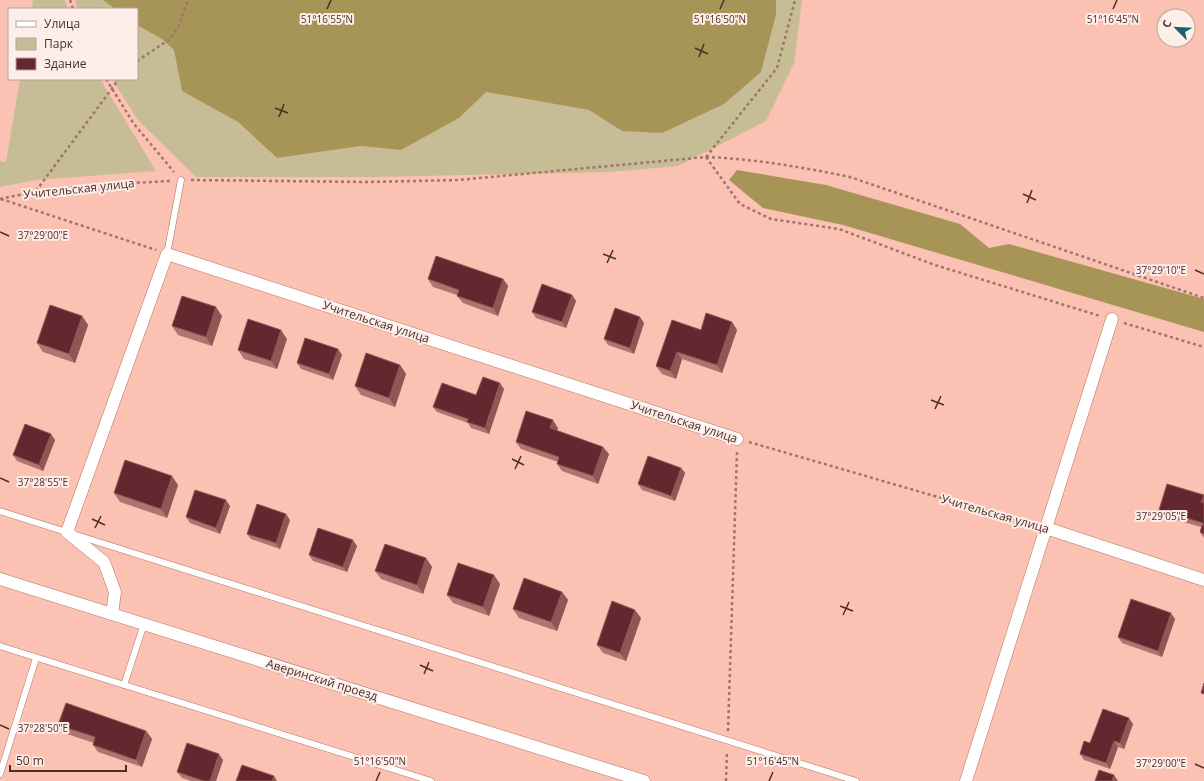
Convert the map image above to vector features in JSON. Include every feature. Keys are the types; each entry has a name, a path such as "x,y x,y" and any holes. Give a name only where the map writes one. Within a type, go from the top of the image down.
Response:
{"street":[{"path":"112,614 115,592 104,562 67,532 167,254"},
{"name":"Учительская улица","path":"167,254 737,439"},
{"path":"966,781 1112,319"},
{"name":"Учительская улица","path":"1046,528 1204,580"},
{"name":"Аверинский проезд","path":"0,578 644,781"}],"lane":[{"path":"167,254 182,180"},
{"path":"0,511 856,781"},
{"path":"124,685 144,624"},
{"path":"0,646 431,781"},
{"path":"0,774 36,658"}],"path":[{"path":"138,60 170,40 179,25 188,0"},
{"path":"795,0 777,68 706,157 740,204 771,219 838,229 935,265 1204,347"},
{"path":"107,80 134,124 182,180"},
{"path":"36,191 118,80"},
{"name":"Учительская улица","path":"0,199 36,191 106,184 182,180 368,182 458,180 706,157 746,159 808,168 850,177 1204,298"},
{"path":"0,199 167,254"},
{"path":"726,781 737,439"},
{"name":"Учительская улица","path":"737,439 1046,528"}],"green space":[{"path":"33,0 65,0 68,8 32,8"},
{"path":"75,0 103,0 114,8 78,8"},
{"path":"776,0 802,0 794,63 766,121 678,166 609,172 375,177 196,177 138,120 113,80 138,80 138,26 162,39 174,50 182,91 238,122 277,158 361,146 401,150 459,118 485,92 589,110 622,131 761,72 776,15"},
{"path":"20,80 101,80 156,171 35,180 0,187 0,161 6,162"}],"shaded area":[{"path":"103,0 776,0 776,15 761,72 724,104 662,133 622,131 589,110 486,92 459,118 401,150 361,146 277,158 238,122 182,91 174,50 162,39 138,26 138,8 114,8"},
{"path":"737,170 826,185 960,224 989,248 1009,244 1204,299 1204,332 843,225 763,208 729,180"}],"building":[{"path":"436,256 503,279 493,308 457,296 459,290 428,279"},
{"path":"542,284 572,295 562,322 532,312"},
{"path":"182,296 216,307 206,337 172,326"},
{"path":"50,305 82,316 69,354 37,343"},
{"path":"615,308 640,317 630,348 604,339"},
{"path":"706,313 732,322 717,365 677,352 670,371 656,366 672,320 701,330"},
{"path":"248,319 281,330 271,361 238,350"},
{"path":"305,338 338,349 329,374 297,363"},
{"path":"366,353 400,365 389,398 355,386"},
{"path":"483,377 500,383 485,428 467,422 468,419 433,407 442,383 476,395"},
{"path":"526,411 553,420 550,428 603,447 593,476 557,464 559,457 516,442"},
{"path":"25,424 51,434 39,465 13,455"},
{"path":"648,456 681,468 671,496 638,484"},
{"path":"125,460 172,476 161,509 114,493"},
{"path":"1167,484 1204,495 1201,502 1204,503 1204,534 1200,532 1203,523 1159,510"},
{"path":"195,490 226,500 216,528 186,517"},
{"path":"257,504 286,514 276,543 247,534"},
{"path":"318,528 353,540 343,567 309,555"},
{"path":"385,544 426,558 417,585 375,571"},
{"path":"458,563 494,575 483,607 447,595"},
{"path":"524,578 562,592 551,622 513,609"},
{"path":"1131,599 1171,613 1158,651 1118,637"},
{"path":"612,601 635,610 620,653 597,645"},
{"path":"1204,683 1204,694 1201,693"},
{"path":"66,703 146,731 136,760 93,745 95,737 58,725"},
{"path":"1103,709 1129,718 1120,743 1114,741 1106,763 1080,754 1084,741 1090,743"},
{"path":"187,743 219,754 210,781 204,781 177,772"},
{"path":"242,765 274,776 272,781 236,781"},
{"path":"1099,770 1114,775 1112,781 1095,781"}]}
